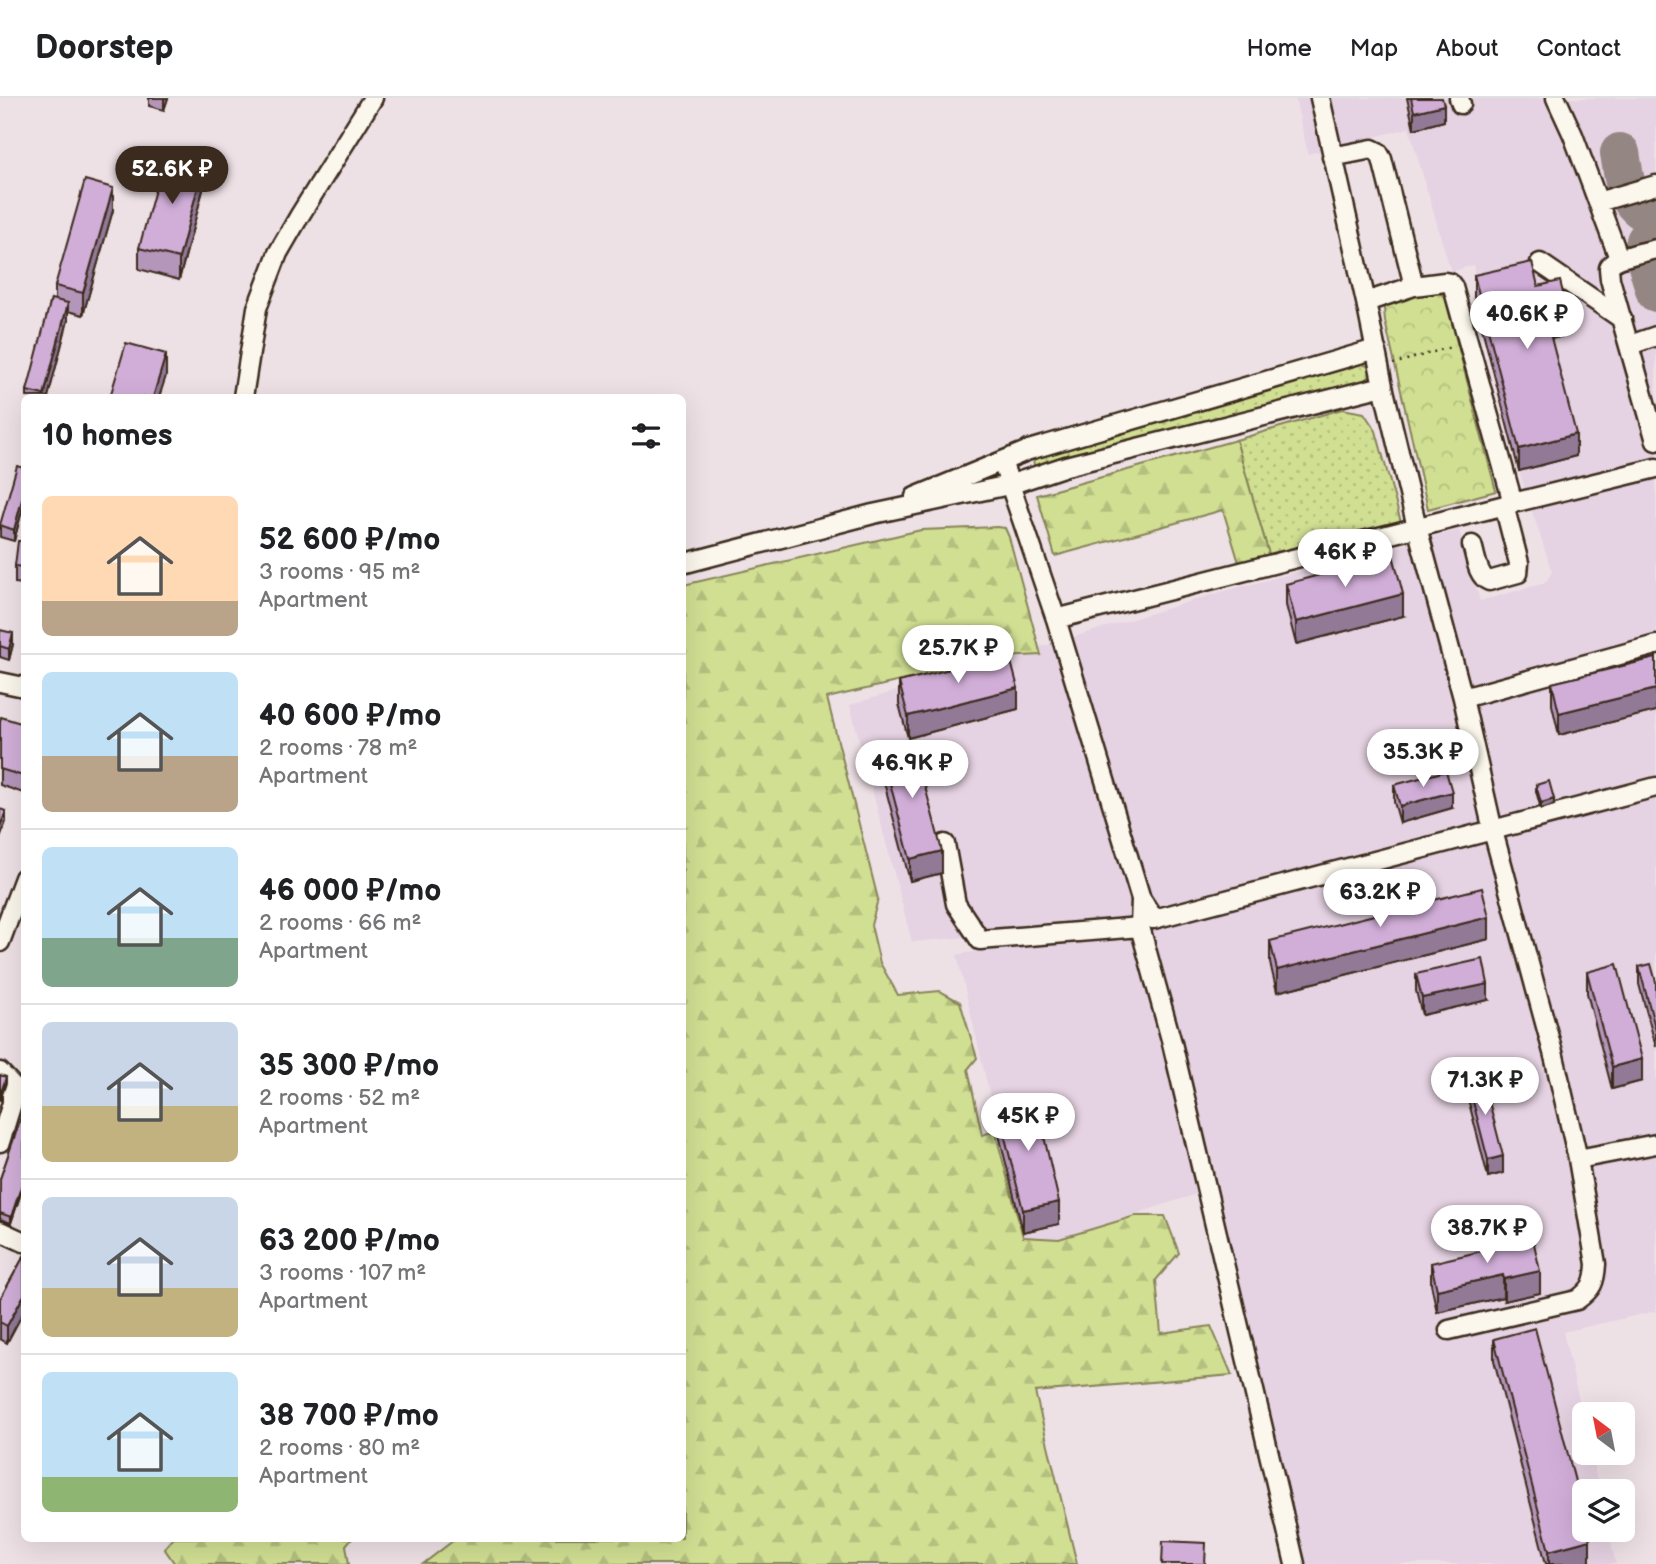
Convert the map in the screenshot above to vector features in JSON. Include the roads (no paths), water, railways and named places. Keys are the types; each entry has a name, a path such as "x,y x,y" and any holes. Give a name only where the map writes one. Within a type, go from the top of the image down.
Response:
{"street":[{"path":"243,394 257,308 278,253 373,98"},
{"path":"1320,98 1417,527 1463,698 1493,831 1554,1056 1578,1159 1595,1264 1595,1277 1589,1291 1577,1300 1449,1330"},
{"path":"1556,98 1573,135 1619,258"},
{"path":"1332,157 1372,149 1378,152 1414,286"},
{"path":"1598,202 1656,185"},
{"path":"1656,249 1619,258 1609,268 1656,441"},
{"path":"1540,263 1622,318"},
{"path":"1366,302 1414,286 1450,283 1453,287 1508,504 1520,563 1518,573 1486,580 1472,545"},
{"path":"1630,345 1656,336"},
{"path":"873,514 1030,450 1376,349"},
{"path":"686,563 873,514 1009,485 1066,466 1383,386"},
{"path":"1002,461 1056,619 1141,899 1154,919 1656,787"},
{"path":"1056,619 1656,468"},
{"path":"1463,698 1656,645"},
{"path":"0,682 21,686"},
{"path":"945,844 956,904 980,940 1140,927"},
{"path":"0,942 21,886"},
{"path":"1141,899 1140,927 1172,1043 1295,1564"},
{"path":"0,1072 12,1086 12,1103 0,1142"},
{"path":"1578,1159 1656,1144"},
{"path":"0,1231 21,1241"}]}
